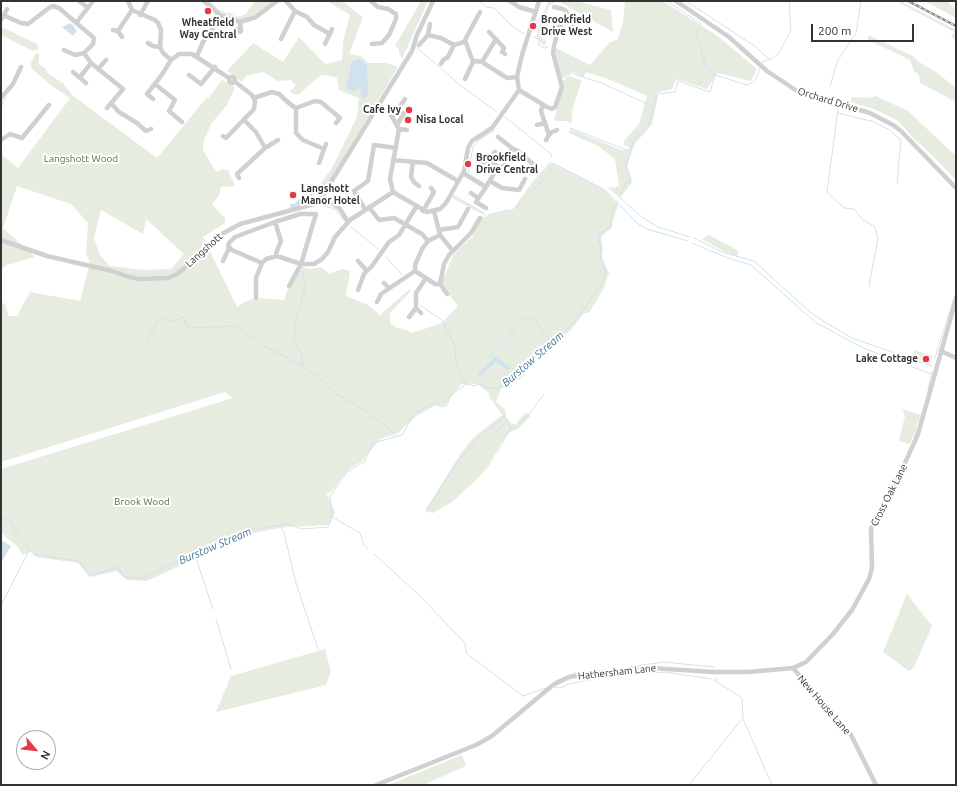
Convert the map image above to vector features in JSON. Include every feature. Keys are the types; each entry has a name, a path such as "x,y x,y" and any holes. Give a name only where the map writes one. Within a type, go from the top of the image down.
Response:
{"street":[{"path":"79,1 87,7"},
{"path":"77,22 93,1"},
{"path":"128,1 132,10 140,15 155,20 160,26 160,46 163,53 171,60"},
{"path":"140,15 148,1"},
{"path":"204,1 222,16 240,22 256,17 277,1"},
{"path":"286,1 295,11 307,17 314,25 331,32 325,44"},
{"path":"371,1 378,7 388,9 396,14 396,19 389,35 382,43 372,44"},
{"name":"Langshott","path":"1,240 42,255 138,279 168,278 177,274 222,234 240,224 318,203 412,51 417,35 433,1"},
{"path":"510,1 519,7 536,12"},
{"path":"404,113 398,127 396,148 390,179 394,192 423,211 434,211 440,209 446,204 462,173 468,148 472,141 495,124 518,90 517,77 522,55 539,1"},
{"name":"Orchard Drive","path":"676,1 729,37 767,71 797,91 870,113 893,125 901,131 956,188"},
{"path":"7,9 2,18 28,24 53,3 94,38 93,44 84,53 75,55 64,50"},
{"path":"554,7 563,8 568,15 568,18 580,33"},
{"path":"118,31 132,10"},
{"path":"282,40 295,11"},
{"path":"473,62 464,42 471,25 480,12"},
{"path":"198,56 203,42 222,16"},
{"path":"518,90 552,109 555,107 562,87 553,53 559,27 568,18"},
{"path":"240,22 240,28"},
{"path":"418,45 428,35 430,24"},
{"path":"113,30 118,31 122,37"},
{"path":"489,32 504,48 502,52 505,54"},
{"path":"428,35 441,38 454,45 464,42"},
{"path":"482,62 496,39"},
{"path":"148,43 153,46 160,46"},
{"path":"441,64 443,60 448,57 454,45"},
{"path":"84,53 91,63 98,69 125,87 107,108"},
{"path":"153,99 147,94 171,60 179,54 188,53 198,56 230,78 234,77 234,82 249,92 254,98 254,109 226,138"},
{"path":"98,69 106,60"},
{"path":"473,62 482,62 507,78 517,77"},
{"path":"465,78 473,62"},
{"path":"80,77 91,63"},
{"path":"1,98 13,84 21,67"},
{"path":"190,75 201,84 215,67"},
{"path":"73,72 86,82"},
{"path":"155,84 175,100 168,112 181,121 177,125"},
{"path":"1,90 5,93"},
{"path":"254,98 272,92 279,94 296,108"},
{"path":"393,116 405,99"},
{"path":"296,108 315,101 321,102 340,118 336,123"},
{"path":"111,104 119,112 137,123 146,131"},
{"path":"1,140 10,134 21,139 42,109 48,105"},
{"path":"544,105 541,111 549,135"},
{"path":"296,108 296,134 303,140 325,146 319,163"},
{"path":"388,110 393,116 398,127 407,130"},
{"path":"244,120 256,132 265,147"},
{"path":"537,125 544,123"},
{"path":"144,137 146,131 151,129"},
{"path":"546,140 552,132 557,130"},
{"path":"498,137 533,164"},
{"path":"236,174 265,147 278,140"},
{"path":"396,148 374,145 368,181 354,191 367,208 379,220 394,218 422,234 428,241"},
{"path":"486,208 477,204 476,202 496,170 505,165 512,148"},
{"path":"481,166 481,162 486,162 495,152"},
{"path":"488,159 500,168"},
{"path":"393,160 427,163 458,181"},
{"path":"413,162 411,177 414,182 420,186"},
{"path":"462,173 486,187"},
{"path":"490,181 501,190 519,190 526,179"},
{"path":"423,211 434,192 430,188"},
{"path":"256,298 255,282 262,263 266,259 277,256 301,264 314,264 322,259 328,252 335,237 348,222 367,208 394,192"},
{"path":"471,194 478,198"},
{"path":"333,204 340,209 348,222"},
{"path":"358,290 367,271 389,242 397,237 416,207"},
{"path":"377,302 381,294 415,271 417,261 428,241 440,232 458,227 468,209"},
{"path":"434,211 440,232 454,251"},
{"path":"223,261 229,248 229,243 235,237 300,214 316,214 301,264 289,286"},
{"path":"447,294 440,284 444,264 449,255 471,233 480,218"},
{"path":"276,222 281,241 276,253 277,256"},
{"path":"229,248 262,263"},
{"path":"358,261 367,271"},
{"path":"415,271 435,284 440,284"},
{"path":"409,317 416,308 416,293 426,278"},
{"path":"384,283 389,288"},
{"name":"Cross Oak Lane","path":"793,668 810,658 833,634 852,610 869,579 872,568 871,529 901,472 918,434 956,299"},
{"path":"416,308 421,313"},
{"path":"941,351 956,358"},
{"name":"Hathersham Lane","path":"376,785 476,745 492,736 553,685 569,677 621,670 652,668 713,672 793,668"},
{"name":"New House Lane","path":"793,668 851,735 876,785"}],"green space":[{"path":"206,1 210,1 218,9 227,13 229,12 238,17 246,14 255,1 274,1 258,13 242,20 226,17"},
{"path":"327,1 342,1 363,17 349,54 361,56 368,63 386,63 398,67 324,191 320,193 316,190 332,168 357,117 359,98 339,90 337,77 321,75 298,95 293,94 290,91 296,85 291,80 278,81 263,72 246,76 242,82 227,71 253,43 283,62 299,37 325,64 342,60 343,42 350,15"},
{"path":"421,1 428,1 402,59 399,49 395,46"},
{"path":"548,1 558,1 549,6 539,35 547,42 544,46 536,36"},
{"path":"558,1 576,1 611,10 613,32"},
{"path":"625,1 663,1 719,37 757,69 751,81 717,73 707,89 676,79 672,89 656,93 658,97 652,124 634,145 627,166 632,182 620,198 607,187 615,188 619,185 615,159 598,146 569,133 570,129 621,150 628,150 629,147 624,145 624,141 639,124 647,96 608,79 586,72 583,77 571,71 572,74 561,79 555,55 556,48 590,65 609,43 618,39 623,22"},
{"path":"896,1 901,1 956,30 956,40 951,37 954,32"},
{"path":"925,1 947,1 956,10 956,18"},
{"path":"1,28 4,28 37,44 39,49 33,51 1,35"},
{"path":"868,35 913,56 919,62 936,72 956,88 956,102 920,83 919,75 914,71 910,60 868,40"},
{"path":"36,53 39,54 39,64 46,69 48,74 63,83 72,95 157,158 207,97 212,99 209,97 222,80 235,87 227,105 211,124 203,143 203,150 216,172 223,169 228,170 235,186 221,187 219,195 212,204 225,218 225,223 203,237 237,307 244,302 256,298 284,300 289,286 300,266 309,269 321,267 329,274 342,269 350,271 346,296 368,305 381,316 382,313 410,289 411,291 390,313 390,323 397,328 404,329 412,333 442,323 458,306 441,284 454,254 473,236 480,218 513,209 534,180 550,162 605,190 618,205 611,228 601,237 603,248 602,258 609,273 603,290 589,313 584,313 571,330 539,356 522,378 501,389 496,402 505,409 506,417 510,422 515,425 526,412 530,415 530,417 518,429 510,432 500,444 489,466 477,479 452,502 433,513 425,511 461,453 475,436 502,415 489,396 489,393 478,384 461,384 444,406 436,405 415,417 398,433 380,439 361,462 349,469 331,492 326,493 335,512 328,525 286,527 248,534 147,581 127,580 116,571 90,577 78,563 36,557 31,552 23,555 17,546 1,533 1,469 233,398 225,392 1,462 1,302 5,304 9,316 17,316 30,292 80,301 90,263 86,254 88,223 71,204 17,186 3,228 35,257 6,265 1,271 1,154 18,168 70,98 52,86 33,70 30,65","holes":["101,210 143,234 146,219 184,254 171,269 144,270 110,266 100,255 94,238"]},
{"path":"568,76 582,80 573,107 571,124 567,121 554,121 562,82"},
{"path":"876,96 908,111 956,156 956,180 898,121 874,109 850,102 852,97 868,98"},
{"path":"454,195 484,212 486,216 452,198"},
{"path":"709,235 739,251 737,256 723,251 702,239"},
{"path":"915,350 933,356 930,363 911,356"},
{"path":"902,409 921,415 910,444 899,441 905,416"},
{"path":"907,594 932,626 914,667 909,671 883,652"},
{"path":"325,649 331,672 326,685 216,712 231,676"},
{"path":"462,755 466,766 423,785 388,785"}],"water":[{"path":"71,23 77,31 73,36 62,27"},
{"path":"358,59 363,60 367,66 368,96 362,100 360,89 357,88 356,91 346,89 352,61"},
{"path":"308,191 315,197 309,204 290,209 290,204 294,204"},
{"path":"496,356 510,368 507,370 496,362 480,376 478,374"},
{"path":"1,540 11,546 1,563"}],"waterway":[{"path":"480,1 486,7 494,8 511,25 524,34"},
{"path":"667,1 701,24 696,32 706,67 715,75"},
{"path":"686,1 756,47 769,59"},
{"name":"Burstow Stream","path":"761,65 762,62 773,58 779,53 791,30 789,1"},
{"path":"830,86 838,60 856,33 861,1"},
{"path":"533,36 539,40 539,45 544,48 548,47"},
{"path":"417,48 460,85 497,112"},
{"path":"556,51 570,64"},
{"path":"583,76 586,68"},
{"name":"Burstow Stream","path":"621,193 625,184 631,180 626,166 631,149 635,138 649,124 657,94 675,92 678,81 710,92 715,75 747,85 755,81 760,68"},
{"path":"588,69 592,71"},
{"path":"570,70 576,75 599,82 652,106"},
{"path":"1,108 7,97"},
{"path":"838,110 827,192 844,208 854,209 863,220 875,227 878,238 869,286"},
{"path":"838,113 871,121 888,129 901,140 897,183"},
{"path":"505,117 551,154 551,157"},
{"path":"570,128 629,151"},
{"path":"906,129 919,144"},
{"path":"468,173 473,147 479,140 495,130"},
{"name":"Burstow Stream","path":"553,163 605,190 637,223 647,229 688,241"},
{"path":"517,207 551,171 550,167"},
{"path":"619,197 642,217 658,227 690,237"},
{"name":"Burstow Stream","path":"1,516 11,521 18,536 36,555 79,561 90,576 118,567 124,577 142,578 250,530 287,524 302,529 328,527 332,517 330,496 347,472 364,462 373,443 402,435 414,414 433,403 442,407 447,405 450,396 466,384 476,386 478,384 484,387 497,389 572,325 601,285 606,273 600,256 601,246 598,238 599,234 611,227 611,216 617,201"},
{"path":"325,206 335,209 343,219"},
{"path":"488,215 509,210"},
{"path":"351,227 378,249"},
{"path":"694,238 722,252 753,261"},
{"path":"692,243 728,258 751,265 815,322 863,348 931,374"},
{"path":"386,257 402,275"},
{"path":"754,261 811,313 828,324 852,338 932,366"},
{"path":"302,272 305,288 295,325 294,341 302,356 302,365"},
{"path":"935,358 956,292"},
{"path":"420,305 442,320 455,346 456,362 466,384"},
{"path":"148,340 157,322 165,318 174,321 184,317 187,328 236,326 257,340"},
{"path":"533,317 551,343"},
{"path":"488,357 511,334 516,325 524,319 534,318"},
{"path":"264,346 305,367 325,383 332,391 361,408 391,430 395,436"},
{"path":"928,390 932,371"},
{"path":"497,453 508,432 527,417 544,394"},
{"path":"427,510 456,464 476,440 506,415"},
{"path":"504,416 511,429"},
{"path":"497,432 504,424"},
{"path":"914,437 917,428"},
{"path":"332,517 360,533 364,545 368,549"},
{"path":"280,526 284,533 296,583 318,649"},
{"path":"1,605 30,549"},
{"path":"374,554 418,594 465,643 466,653 523,696 546,688"},
{"path":"195,555 213,609"},
{"path":"216,619 231,669"},
{"path":"629,667 664,662 714,667"},
{"path":"575,673 606,670"},
{"path":"555,687 560,688 569,684 599,678 665,672 711,679"},
{"path":"570,675 574,673"},
{"path":"555,681 567,676"},
{"path":"715,678 717,682"},
{"path":"714,680 742,698 743,719 772,785"},
{"path":"689,785 742,719"}],"railway":[{"path":"908,1 956,26"}],"place":[{"name":"Wheatfield Way Central","path":"208,11"},
{"name":"Brookfield Drive West","path":"533,26"},
{"name":"Cafe Ivy","path":"409,110"},
{"name":"Nisa Local","path":"408,120"},
{"name":"Brookfield Drive Central","path":"468,164"},
{"name":"Langshott Manor Hotel","path":"293,195"},
{"name":"Lake Cottage","path":"926,359"}],"park label":[{"name":"Langshott Wood","path":"81,159"},
{"name":"Brook Wood","path":"142,502"}]}
